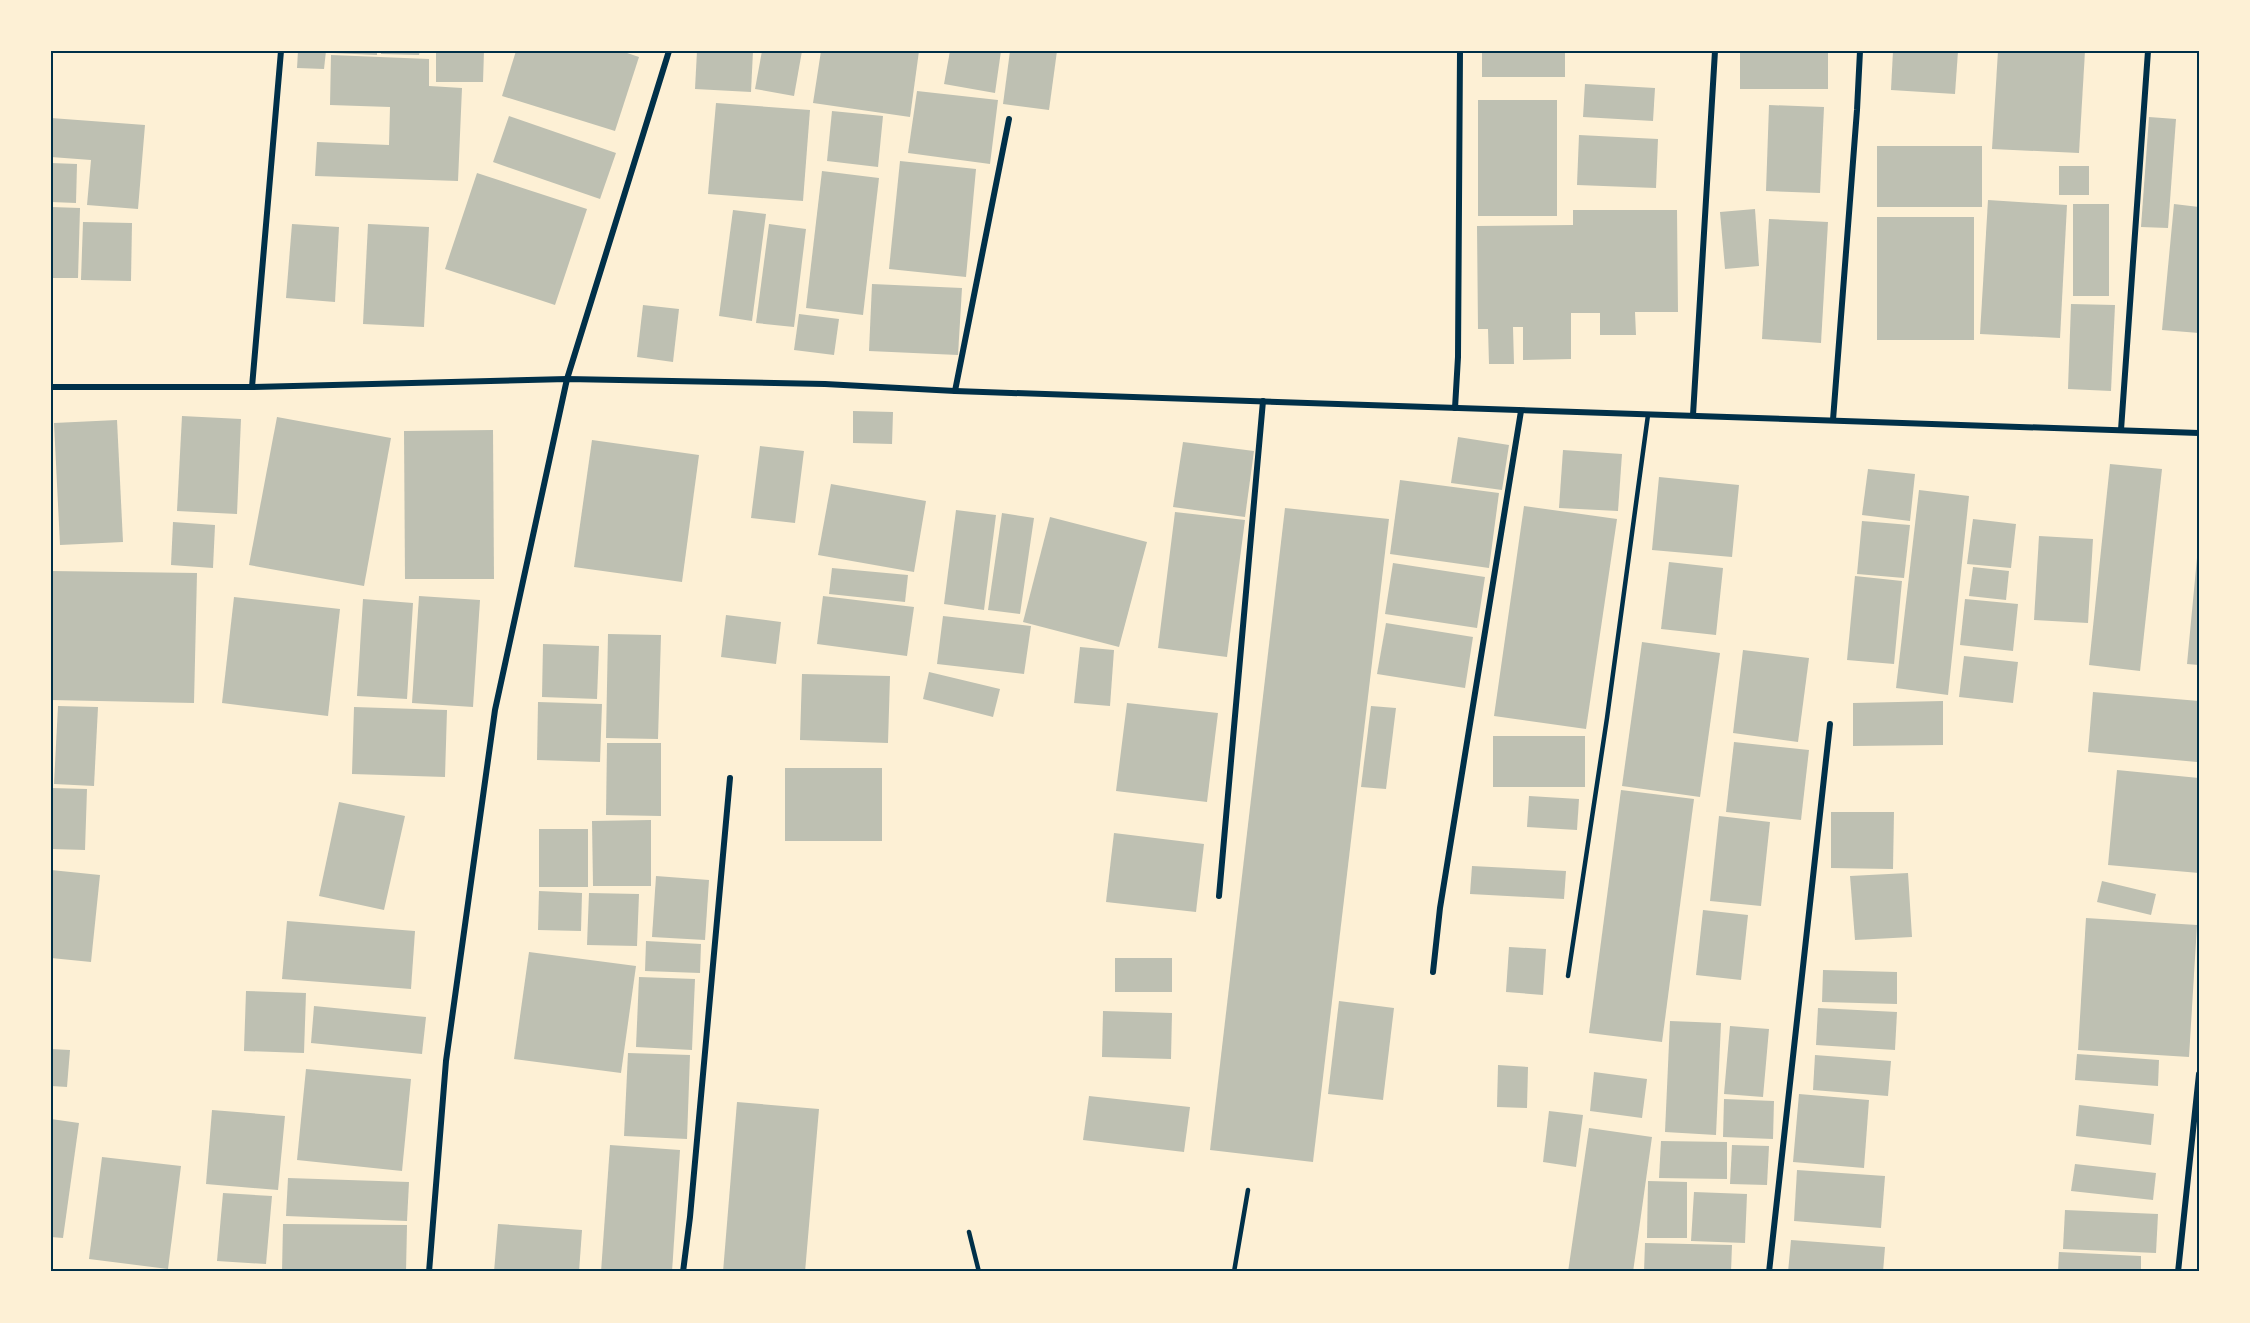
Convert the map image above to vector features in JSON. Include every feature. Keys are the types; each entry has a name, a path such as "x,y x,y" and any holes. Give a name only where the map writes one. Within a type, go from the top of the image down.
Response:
{"street":[{"path":"252,387 281,51"},
{"path":"429,1272 446,1061 495,710 567,379 669,51"},
{"path":"1455,408 1458,357 1460,51"},
{"path":"1693,416 1715,51"},
{"path":"1833,420 1860,51"},
{"path":"2121,429 2148,51"},
{"path":"955,391 1009,119"},
{"path":"51,387 252,387 567,379 825,384 955,391 1648,416 2199,433"},
{"path":"1219,896 1263,401"},
{"path":"1433,972 1440,908 1521,411"},
{"path":"1769,1272 1830,724"},
{"path":"683,1272 730,778"},
{"path":"2178,1272 2199,1074"}],"lane":[{"path":"1568,976 1607,718 1648,416"},
{"path":"1234,1272 1248,1190"},
{"path":"969,1232 979,1272"}],"building":[{"path":"298,51 326,51 324,69 297,68"},
{"path":"332,51 377,51 377,55 332,53"},
{"path":"381,51 420,51 419,55 381,54"},
{"path":"436,51 484,51 483,82 436,82"},
{"path":"516,51 621,51 639,57 615,131 502,96"},
{"path":"697,51 753,51 751,92 695,89"},
{"path":"762,51 802,51 794,96 755,89"},
{"path":"821,51 919,51 910,117 813,103"},
{"path":"950,51 1001,51 995,93 944,84"},
{"path":"1010,51 1057,51 1049,110 1003,104"},
{"path":"1482,51 1565,51 1565,77 1482,77"},
{"path":"1740,51 1828,51 1828,89 1740,89"},
{"path":"1893,51 1958,51 1955,94 1891,90"},
{"path":"1998,51 2085,51 2079,153 1992,149"},
{"path":"331,55 429,59 429,86 462,88 458,181 315,176 317,142 389,145 390,107 330,105"},
{"path":"1585,84 1655,88 1653,121 1583,117"},
{"path":"917,91 998,100 990,164 908,153"},
{"path":"1478,100 1557,100 1557,216 1478,216"},
{"path":"716,103 810,110 803,201 708,194"},
{"path":"1769,105 1824,107 1820,193 1766,191"},
{"path":"832,111 883,116 878,167 827,161"},
{"path":"509,116 616,153 600,199 493,162"},
{"path":"2149,117 2176,119 2168,228 2141,227"},
{"path":"51,118 145,125 138,209 87,205 91,160 51,157"},
{"path":"1579,135 1658,139 1656,188 1577,185"},
{"path":"1877,146 1982,146 1982,207 1877,207"},
{"path":"900,161 976,169 966,277 889,269"},
{"path":"51,163 77,164 76,203 51,202"},
{"path":"2059,166 2089,166 2089,195 2059,195"},
{"path":"822,171 879,178 863,315 806,308"},
{"path":"477,173 587,209 555,305 445,269"},
{"path":"1988,200 2067,205 2060,338 1980,334"},
{"path":"2073,204 2109,204 2109,296 2073,296"},
{"path":"2174,204 2199,207 2199,333 2162,330"},
{"path":"51,207 80,208 78,278 51,278"},
{"path":"1755,209 1759,266 1725,269 1720,212"},
{"path":"733,210 766,214 752,321 719,316"},
{"path":"1573,210 1677,210 1678,312 1635,312 1636,335 1600,335 1600,313 1571,313 1571,359 1523,360 1523,327 1513,327 1514,364 1489,364 1488,329 1478,329 1477,226 1573,225"},
{"path":"1877,217 1974,217 1974,340 1877,340"},
{"path":"1769,219 1828,222 1821,343 1762,339"},
{"path":"83,222 132,223 131,281 81,280"},
{"path":"292,224 339,227 335,302 286,298"},
{"path":"368,224 429,227 424,327 363,324"},
{"path":"769,224 806,229 794,327 756,323"},
{"path":"872,284 962,288 958,355 869,351"},
{"path":"2071,304 2115,305 2111,391 2068,389"},
{"path":"643,305 679,309 673,362 637,357"},
{"path":"799,314 839,319 834,355 794,350"},
{"path":"853,411 893,412 892,444 853,443"},
{"path":"182,416 241,419 237,514 177,511"},
{"path":"277,417 391,438 364,586 249,565"},
{"path":"117,420 123,542 60,545 54,423"},
{"path":"493,430 494,579 405,579 404,431"},
{"path":"1458,437 1509,445 1502,490 1451,483"},
{"path":"592,440 699,455 682,582 574,567"},
{"path":"1183,442 1254,451 1245,517 1173,507"},
{"path":"760,446 804,451 795,523 751,518"},
{"path":"1563,450 1622,454 1618,511 1559,508"},
{"path":"2110,464 2162,469 2140,671 2089,665"},
{"path":"1868,469 1915,474 1910,521 1862,515"},
{"path":"1659,477 1739,485 1732,557 1652,550"},
{"path":"1400,480 1499,493 1489,568 1390,554"},
{"path":"831,484 926,501 914,572 818,555"},
{"path":"1919,490 1969,496 1948,695 1896,688"},
{"path":"1524,506 1617,519 1586,729 1494,716"},
{"path":"1285,508 1389,519 1313,1162 1210,1150"},
{"path":"956,510 996,515 984,610 944,604"},
{"path":"1175,512 1245,520 1227,657 1158,648"},
{"path":"1002,513 1034,518 1020,614 988,610"},
{"path":"1050,517 1147,542 1119,647 1023,622"},
{"path":"1973,519 2016,524 2011,568 1967,564"},
{"path":"1862,521 1910,525 1904,578 1857,574"},
{"path":"173,522 215,525 213,568 171,565"},
{"path":"2039,536 2093,539 2088,623 2034,620"},
{"path":"2197,558 2199,558 2199,665 2187,664"},
{"path":"1669,562 1723,568 1716,635 1661,629"},
{"path":"1393,563 1485,577 1477,628 1385,614"},
{"path":"1973,567 2009,571 2006,600 1969,596"},
{"path":"832,568 908,575 905,602 829,594"},
{"path":"51,571 197,573 194,703 51,700"},
{"path":"1855,576 1902,581 1894,664 1847,660"},
{"path":"419,596 480,600 473,707 412,703"},
{"path":"823,596 914,607 907,656 817,644"},
{"path":"234,597 340,609 328,716 222,703"},
{"path":"363,599 413,603 407,699 357,696"},
{"path":"1965,599 2018,604 2013,651 1960,645"},
{"path":"726,615 781,622 776,664 721,657"},
{"path":"943,616 1031,626 1024,674 937,664"},
{"path":"1386,623 1473,637 1465,688 1377,674"},
{"path":"608,634 661,635 658,739 606,738"},
{"path":"1642,642 1720,653 1700,797 1622,786"},
{"path":"543,644 599,646 597,699 542,697"},
{"path":"1080,647 1114,650 1110,706 1074,703"},
{"path":"1743,650 1809,658 1798,742 1733,733"},
{"path":"1964,656 2018,662 2013,703 1959,697"},
{"path":"929,672 1000,689 993,717 923,699"},
{"path":"802,674 890,676 888,743 800,740"},
{"path":"2093,692 2199,701 2197,762 2088,752"},
{"path":"1943,701 1943,745 1853,746 1853,703"},
{"path":"538,702 602,704 600,762 537,760"},
{"path":"1127,703 1218,713 1207,802 1116,791"},
{"path":"58,706 98,707 94,786 54,784"},
{"path":"1371,706 1396,708 1386,789 1361,787"},
{"path":"354,707 447,710 445,777 352,774"},
{"path":"1493,736 1585,736 1585,787 1493,787"},
{"path":"1734,742 1809,750 1801,820 1726,812"},
{"path":"607,743 661,743 661,816 606,815"},
{"path":"785,768 882,768 882,841 785,841"},
{"path":"2117,770 2199,778 2199,873 2108,865"},
{"path":"51,788 87,789 85,850 51,849"},
{"path":"1621,790 1694,799 1662,1042 1589,1033"},
{"path":"1529,796 1579,799 1577,830 1527,827"},
{"path":"339,802 405,816 384,910 319,896"},
{"path":"1831,812 1894,812 1893,869 1831,868"},
{"path":"1719,816 1770,822 1761,906 1710,901"},
{"path":"651,820 651,886 593,886 592,821"},
{"path":"539,829 588,829 588,887 539,887"},
{"path":"1114,833 1204,844 1196,912 1106,902"},
{"path":"1472,866 1566,871 1564,899 1470,894"},
{"path":"51,870 100,875 91,962 51,958"},
{"path":"1908,873 1912,937 1855,940 1850,876"},
{"path":"656,876 709,880 705,940 652,937"},
{"path":"2102,881 2156,894 2151,915 2097,902"},
{"path":"539,891 582,893 581,931 538,930"},
{"path":"589,893 639,894 637,946 587,945"},
{"path":"1703,910 1748,915 1741,980 1696,975"},
{"path":"2086,918 2197,925 2189,1057 2078,1050"},
{"path":"287,921 415,931 411,989 282,979"},
{"path":"646,941 701,944 700,973 645,971"},
{"path":"1509,947 1546,949 1543,995 1506,992"},
{"path":"529,952 636,966 621,1073 514,1059"},
{"path":"1115,958 1172,958 1172,992 1115,992"},
{"path":"1823,970 1897,972 1897,1004 1822,1002"},
{"path":"639,977 695,979 692,1050 636,1047"},
{"path":"246,991 306,993 304,1053 244,1051"},
{"path":"1339,1001 1394,1008 1383,1100 1328,1094"},
{"path":"314,1006 426,1017 422,1054 311,1043"},
{"path":"1818,1008 1897,1012 1895,1050 1816,1045"},
{"path":"1103,1011 1172,1013 1171,1059 1102,1057"},
{"path":"1670,1021 1721,1023 1716,1135 1665,1132"},
{"path":"1730,1026 1769,1029 1763,1097 1724,1094"},
{"path":"51,1049 70,1050 67,1087 51,1086"},
{"path":"628,1053 690,1055 687,1139 624,1136"},
{"path":"2077,1054 2159,1060 2158,1086 2075,1080"},
{"path":"1815,1055 1891,1061 1888,1096 1813,1090"},
{"path":"1498,1065 1528,1067 1527,1108 1497,1107"},
{"path":"306,1069 411,1079 402,1171 297,1160"},
{"path":"1594,1072 1647,1079 1642,1118 1590,1111"},
{"path":"1799,1094 1869,1100 1864,1168 1793,1162"},
{"path":"1089,1096 1190,1107 1184,1152 1083,1140"},
{"path":"1724,1099 1774,1101 1773,1139 1723,1137"},
{"path":"737,1102 819,1109 805,1272 723,1272"},
{"path":"2079,1105 2154,1114 2151,1145 2076,1136"},
{"path":"212,1110 285,1116 278,1190 206,1184"},
{"path":"1549,1111 1583,1115 1576,1167 1543,1162"},
{"path":"51,1119 79,1123 63,1238 51,1237"},
{"path":"1589,1128 1652,1137 1633,1272 1568,1272"},
{"path":"1661,1141 1727,1142 1727,1179 1659,1178"},
{"path":"610,1145 680,1150 672,1272 601,1272"},
{"path":"1732,1145 1769,1146 1767,1185 1730,1184"},
{"path":"102,1157 181,1166 168,1269 89,1259"},
{"path":"2075,1164 2156,1173 2153,1200 2071,1191"},
{"path":"1797,1170 1885,1176 1881,1228 1794,1221"},
{"path":"288,1178 409,1182 407,1221 286,1216"},
{"path":"1648,1181 1687,1182 1687,1238 1647,1238"},
{"path":"1694,1192 1747,1194 1745,1243 1691,1241"},
{"path":"223,1193 272,1196 266,1264 217,1261"},
{"path":"2065,1210 2158,1214 2156,1253 2063,1249"},
{"path":"283,1224 407,1225 406,1272 282,1272"},
{"path":"498,1224 582,1230 579,1272 494,1272"},
{"path":"1791,1240 1885,1247 1883,1272 1788,1272"},
{"path":"1645,1243 1732,1245 1731,1272 1644,1272"},
{"path":"2059,1252 2141,1256 2141,1272 2058,1272"},
{"path":"66,1269 82,1270 82,1272 65,1272"}]}
